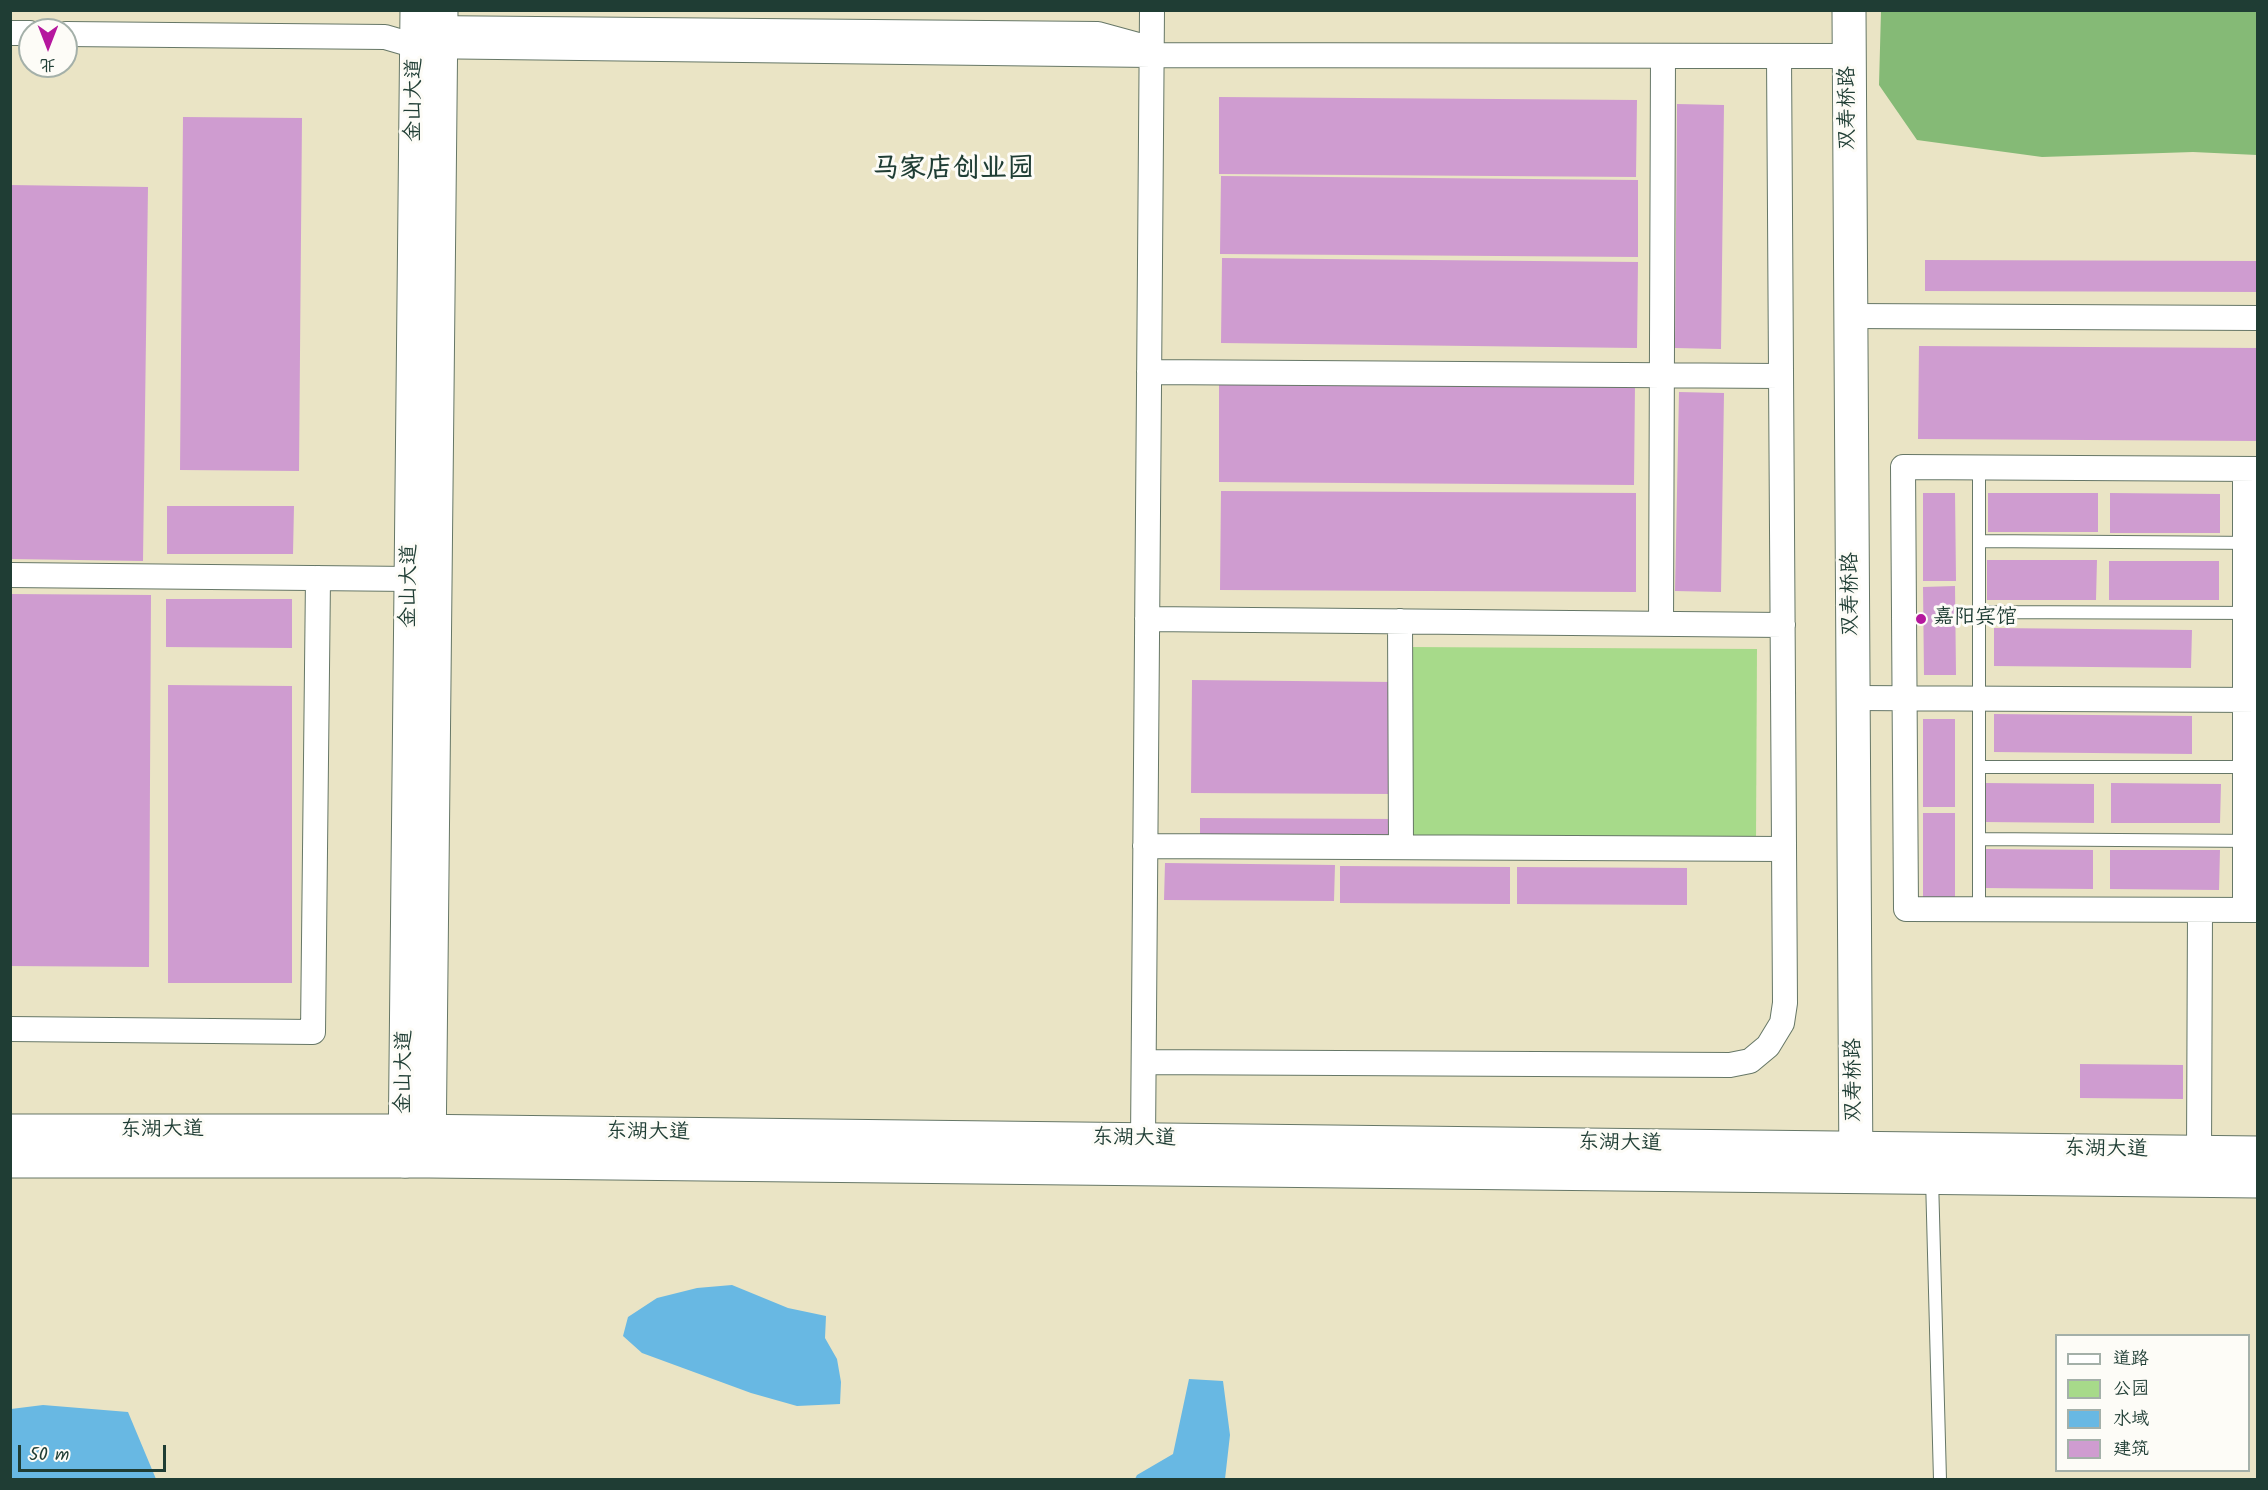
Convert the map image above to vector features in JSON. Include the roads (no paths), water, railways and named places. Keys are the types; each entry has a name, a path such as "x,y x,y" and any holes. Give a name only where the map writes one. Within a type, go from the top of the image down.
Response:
{"main road":[{"name":"双寿桥路","path":"1849,10 1856,1162"},
{"name":"金山大道","path":"417,1146 411,579 429,28"},
{"name":"金山大道","path":"417,1146 429,28"},
{"name":"东湖大道","path":"10,1131 417,1146 1856,1162 2258,1153"},
{"name":"东湖大道","path":"10,1161 417,1146 1143,1140 1856,1162 1932,1178 2258,1180"}],"street":[{"path":"1143,1140 1152,10"},
{"path":"78,34 385,37 429,28 523,29 1151,52 1849,56"},
{"path":"1661,624 1663,56"},
{"path":"1144,1062 1730,1065 1750,1060 1768,1046 1782,1023 1785,1004 1779,56"},
{"path":"1851,316 2258,318"},
{"path":"1149,372 1781,376"},
{"path":"1903,467 2251,469 2251,910 1906,909 1903,467"},
{"path":"10,575 411,579"},
{"path":"10,1029 313,1032 318,578"},
{"path":"1147,619 1783,625"},
{"path":"1400,621 1401,847"},
{"path":"1853,698 2251,700"},
{"path":"1145,846 1784,849"},
{"path":"2199,1153 2200,910"}],"lane":[{"path":"1979,468 1979,909"},
{"path":"1979,541 2251,543"},
{"path":"1979,612 2251,613"},
{"path":"1979,767 2251,767"},
{"path":"1979,839 2251,841"},
{"path":"1932,1178 1940,1479"}],"water":[{"path":"732,1285 788,1308 826,1316 825,1338 837,1359 841,1382 840,1404 797,1406 751,1393 642,1353 623,1336 628,1317 657,1298 697,1288"},
{"path":"1189,1379 1223,1381 1230,1435 1225,1479 1135,1479 1137,1475 1173,1454"},
{"path":"43,1405 128,1412 156,1479 11,1479 11,1409"}],"place":[{"name":"嘉阳宾馆","path":"1921,619"}],"district":[{"name":"马家店创业园","path":"953,171"}]}
